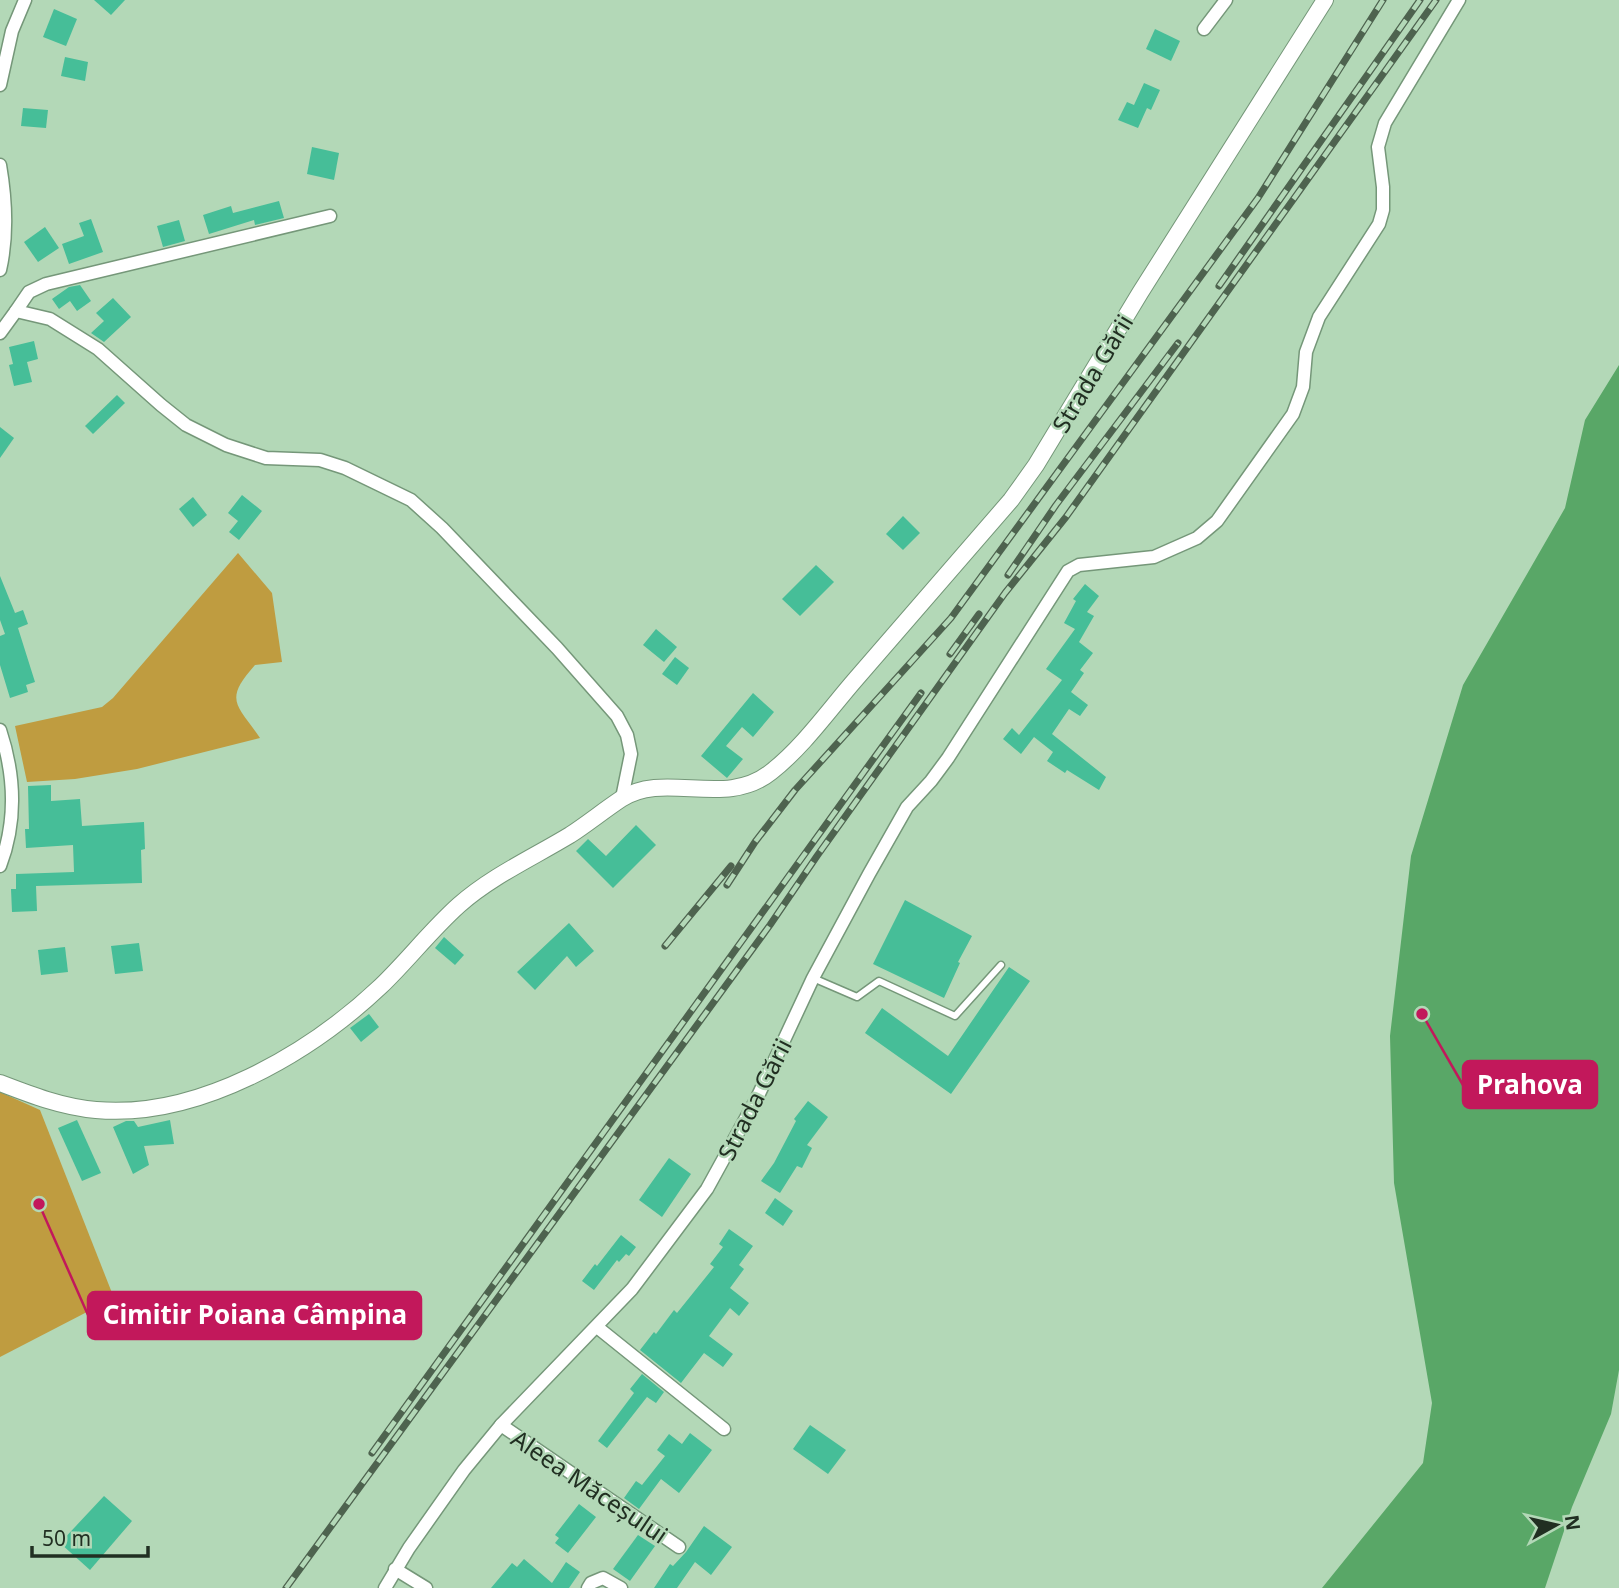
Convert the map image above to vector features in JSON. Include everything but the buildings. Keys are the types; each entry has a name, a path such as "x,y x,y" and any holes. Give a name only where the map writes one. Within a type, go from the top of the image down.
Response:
{"street":[{"path":"0,85 12,31 25,0"},
{"path":"1204,29 1226,0"},
{"name":"Strada Gării","path":"0,1083 60,1104 96,1110 164,1107 232,1086 309,1042 349,1013 379,988 456,907 477,890 570,835 622,798 635,792 657,788 722,790 747,785 771,772 822,718 1011,500 1036,465 1140,293 1325,0"},
{"name":"Strada Gării","path":"385,1588 395,1569 464,1470 501,1425 632,1289 707,1189 757,1098 813,978 907,807 948,758 1068,571 1079,565 1154,557 1178,549 1197,538 1217,521 1238,494 1293,414 1303,387 1306,352 1319,317 1379,224 1383,210 1383,187 1378,148 1385,122 1459,0"},
{"path":"0,165 6,199 1,264"},
{"path":"0,333 29,292 46,284 330,216"},
{"path":"16,311 50,318 98,349 186,425 226,445 266,458 320,460 345,468 411,500 442,528 557,648 617,716 627,736 631,754 622,798"},
{"path":"0,730 12,775 13,809 9,843 0,866"},
{"path":"597,1327 724,1429"},
{"name":"Aleea Măceșului","path":"501,1425 679,1547"},
{"path":"395,1569 426,1588"},
{"path":"588,1588 603,1578 621,1588"}],"lane":[{"path":"813,978 858,997 880,981 955,1016 1001,965"}],"shaded area":[{"path":"1619,365 1619,1370 1611,1414 1572,1507 1545,1588 1322,1588 1423,1463 1432,1403 1394,1183 1390,1036 1411,856 1463,685 1565,508 1585,420"},
{"path":"238,553 272,593 282,662 255,665 236,695 240,709 260,738 137,769 75,779 27,782 15,726 102,707 113,698"},
{"path":"0,1092 40,1110 114,1298 0,1357"}],"railway":[{"path":"727,885 755,842 795,790 951,618 1258,198 1383,0"},
{"path":"1219,286 1420,0"},
{"path":"286,1588 770,925 1005,593 1066,517 1436,0"},
{"path":"1008,575 1056,505 1178,343"},
{"path":"950,654 979,614"},
{"path":"372,1453 921,693"},
{"path":"665,946 731,866"}],"place":[{"name":"Prahova","path":"1422,1014"},
{"name":"Cimitir Poiana Câmpina","path":"39,1204"}]}
